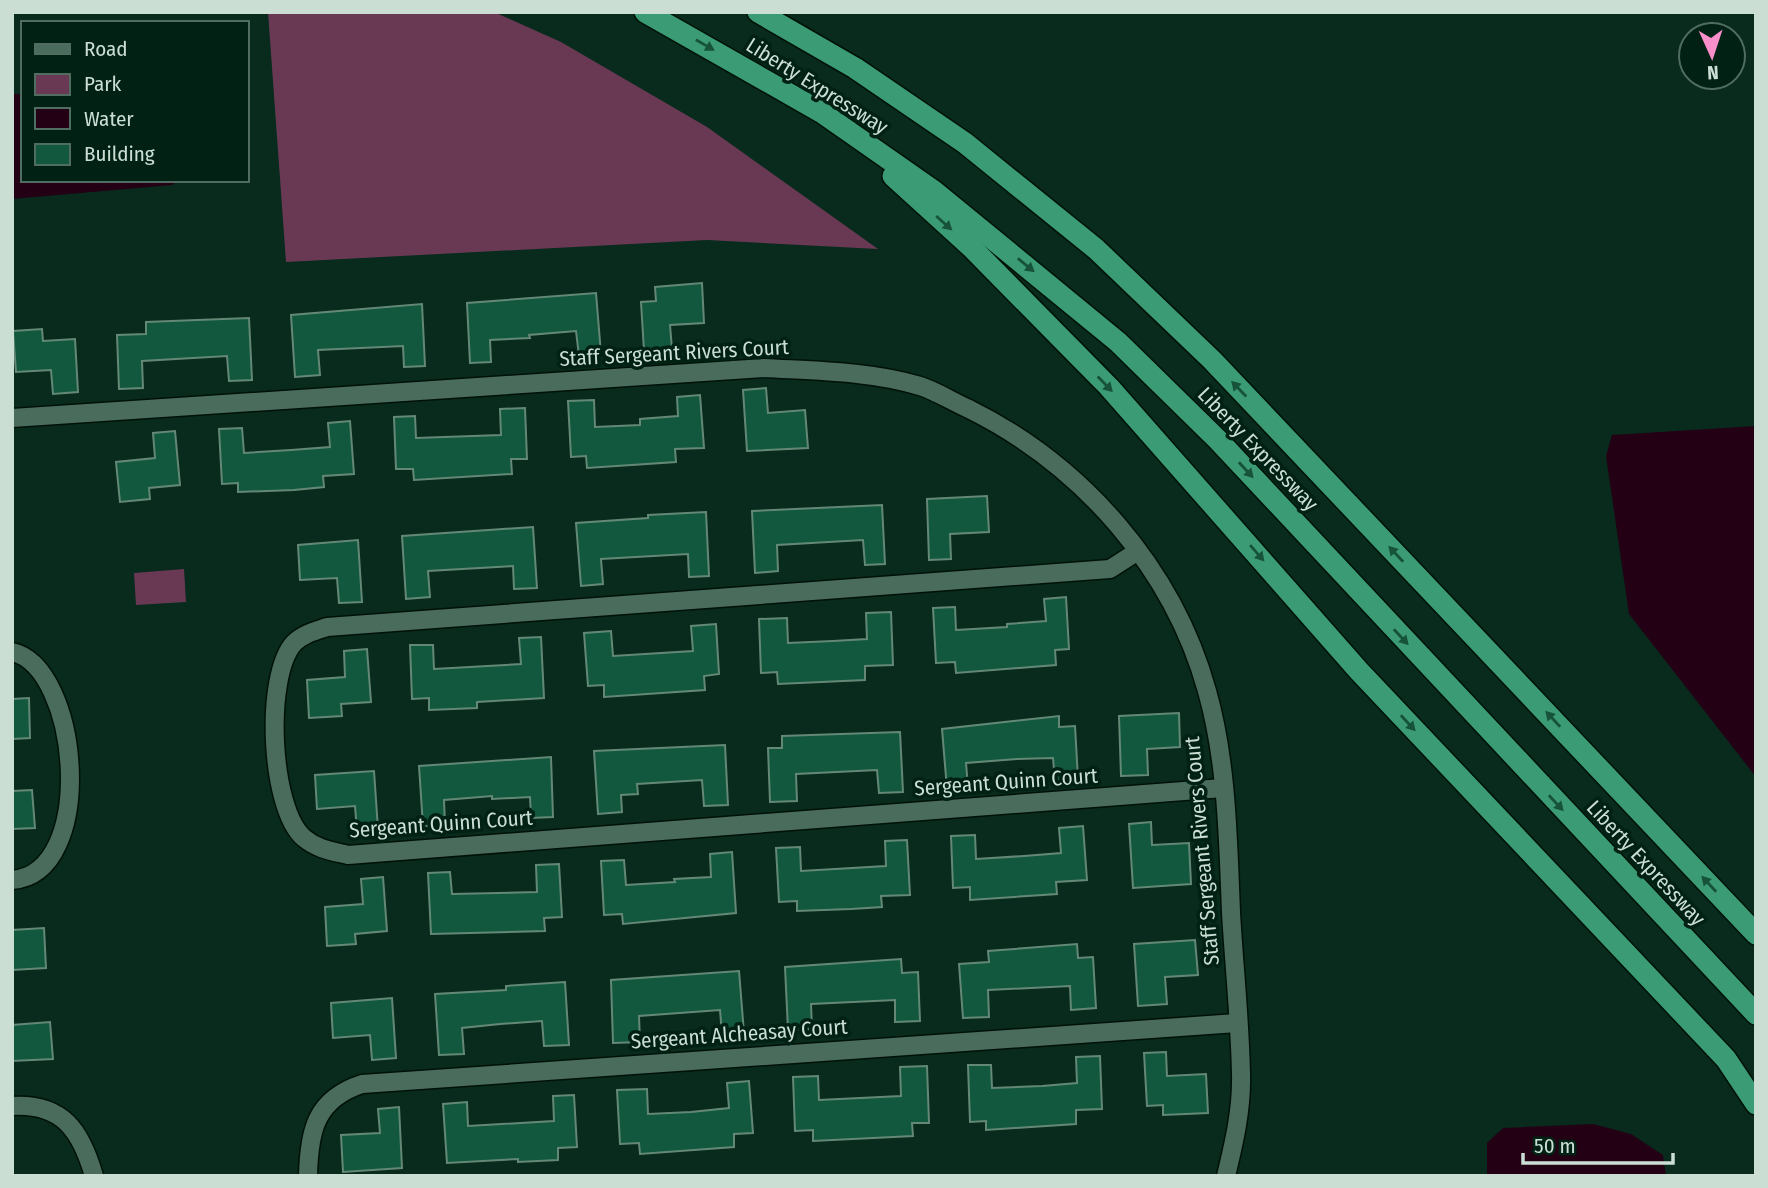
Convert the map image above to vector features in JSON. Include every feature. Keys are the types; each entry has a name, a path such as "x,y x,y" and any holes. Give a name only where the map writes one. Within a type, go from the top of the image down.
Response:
{"highway":[{"name":"Liberty Expressway","path":"645,12 821,112 934,191 1118,342 1218,440 1756,1014"},
{"name":"Liberty Expressway","path":"758,12 855,68 965,143 1096,249 1212,360 1756,934"},
{"path":"821,112 971,247 1109,387 1359,671 1726,1059 1756,1104"}],"street":[{"name":"Staff Sergeant Rivers Court","path":"12,418 764,368 872,375 922,387 1001,425 1053,461 1092,498 1138,551 1168,597 1188,638 1207,690 1218,740 1223,788 1241,1076 1237,1130 1226,1176"},
{"name":"Sergeant Quinn Court","path":"1138,551 1110,569 327,627 304,635 293,645 279,680 274,716 275,747 287,811 302,836 321,849 348,855 1223,788"},
{"path":"12,652 20,654 39,668 58,702 68,752 70,783 64,834 55,855 38,871 22,879 12,880"},
{"name":"Sergeant Alcheasay Court","path":"308,1176 317,1117 339,1092 362,1084 1237,1023"},
{"path":"12,1107 29,1105 64,1117 86,1149 94,1176"}],"green space":[{"path":"268,12 494,12 561,42 707,127 878,249 707,240 286,262"},
{"path":"184,569 186,602 136,605 134,573"}],"water":[{"path":"12,94 21,94 21,182 177,182 172,185 12,199"},
{"path":"1756,426 1756,777 1629,614 1606,456 1612,435"},
{"path":"1593,1124 1631,1134 1663,1155 1666,1176 1487,1176 1487,1143 1503,1128"}],"building":[{"path":"702,283 704,323 670,325 672,349 644,351 641,302 656,301 655,287"},
{"path":"596,293 601,354 579,356 576,331 529,335 530,338 490,340 491,362 470,363 467,303"},
{"path":"422,304 425,366 404,367 403,346 318,350 320,375 295,377 291,315"},
{"path":"249,318 252,380 229,381 227,356 142,361 143,388 119,389 117,335 146,334 146,322"},
{"path":"42,329 43,341 75,339 78,392 53,394 51,370 16,372 13,331"},
{"path":"766,388 768,413 805,410 808,448 747,451 743,390"},
{"path":"700,395 704,448 675,449 676,462 587,468 586,456 571,457 568,401 594,400 595,427 640,425 640,419 678,416 677,397"},
{"path":"525,408 527,459 511,459 512,474 414,480 413,469 396,469 394,417 415,416 416,438 501,435 500,409"},
{"path":"350,421 354,474 323,476 324,487 294,490 238,492 238,483 222,484 219,429 242,428 244,453 330,447 328,423"},
{"path":"175,431 180,485 149,488 150,499 120,502 116,462 155,458 153,433"},
{"path":"987,496 989,532 950,534 951,559 929,560 927,499"},
{"path":"882,505 885,564 865,565 863,540 777,545 778,571 755,573 752,511"},
{"path":"706,512 709,576 689,577 688,554 601,559 603,584 581,586 576,523"},
{"path":"533,527 537,588 514,589 513,566 428,571 430,597 406,599 402,536"},
{"path":"358,540 362,602 339,603 337,578 300,580 298,545"},
{"path":"1066,597 1069,649 1055,650 1056,665 956,673 955,662 936,663 933,608 955,607 956,630 1007,627 1007,624 1046,621 1044,599"},
{"path":"891,612 893,665 865,666 865,680 778,684 777,672 761,673 759,619 787,618 788,643 833,641 867,639 866,613"},
{"path":"716,624 719,674 704,676 705,690 604,697 604,685 588,686 584,633 611,631 613,656 693,651 691,626"},
{"path":"541,637 544,698 477,702 477,708 429,710 429,698 412,699 410,645 433,645 434,669 521,664 519,638"},
{"path":"367,649 371,702 341,704 342,716 309,718 307,680 345,677 344,651"},
{"path":"29,698 30,738 12,739 12,699"},
{"path":"1179,713 1180,747 1147,749 1148,775 1121,776 1119,716"},
{"path":"1059,716 1059,727 1075,726 1078,779 1055,781 1053,758 1017,759 966,763 968,787 947,789 942,729"},
{"path":"900,732 903,792 879,793 877,770 796,774 797,801 770,802 768,748 782,748 782,736"},
{"path":"725,745 728,805 704,806 702,780 637,784 638,794 621,795 622,812 598,814 594,751"},
{"path":"551,757 553,817 531,818 530,797 492,799 492,796 444,800 445,825 423,826 419,766"},
{"path":"374,771 378,829 357,831 355,806 317,809 315,775"},
{"path":"32,790 35,828 12,829 12,791"},
{"path":"1151,822 1152,845 1189,843 1191,884 1133,888 1129,824"},
{"path":"1083,826 1087,880 1056,882 1057,894 970,900 970,887 953,888 951,836 975,835 976,859 1024,856 1061,853 1059,828"},
{"path":"907,840 910,895 881,896 882,907 851,909 797,911 797,901 779,902 776,848 800,847 801,871 886,866 885,841"},
{"path":"732,852 736,913 623,924 622,914 604,915 601,861 624,860 626,885 675,882 674,879 711,877 710,854"},
{"path":"559,864 562,917 544,918 545,931 431,934 428,873 450,872 452,894 537,892 536,865"},
{"path":"383,877 387,931 355,934 356,944 327,946 325,907 363,904 361,879"},
{"path":"44,928 46,968 12,970 12,930"},
{"path":"1195,940 1198,975 1165,977 1167,1004 1138,1006 1134,944"},
{"path":"1077,944 1078,958 1093,957 1096,1008 1071,1010 1070,986 988,990 989,1017 963,1018 959,964 989,962 988,951"},
{"path":"901,959 902,973 918,972 920,1021 895,1022 895,1000 811,1004 812,1029 788,1030 785,967"},
{"path":"739,971 744,1033 722,1034 720,1010 639,1016 640,1042 613,1043 611,980"},
{"path":"565,982 569,1045 544,1046 542,1021 500,1024 462,1028 464,1054 439,1055 435,994 506,990 506,986"},
{"path":"392,998 396,1058 372,1060 370,1035 333,1038 331,1003"},
{"path":"50,1022 53,1059 12,1061 12,1025"},
{"path":"1166,1052 1167,1076 1206,1074 1208,1113 1163,1115 1163,1105 1147,1106 1144,1053"},
{"path":"1100,1056 1102,1109 1076,1110 1076,1124 986,1130 986,1121 970,1122 968,1065 991,1065 992,1088 1042,1086 1077,1083 1076,1057"},
{"path":"927,1066 929,1123 912,1123 913,1136 813,1141 813,1130 795,1131 793,1077 818,1076 819,1100 901,1096 900,1067"},
{"path":"749,1081 753,1133 734,1134 734,1147 640,1154 639,1143 620,1144 617,1090 647,1089 648,1114 691,1112 729,1108 727,1083"},
{"path":"574,1095 577,1147 558,1148 558,1160 447,1163 443,1104 467,1102 468,1126 554,1121 553,1096"},
{"path":"399,1107 402,1168 343,1172 341,1135 380,1133 378,1109"}]}
